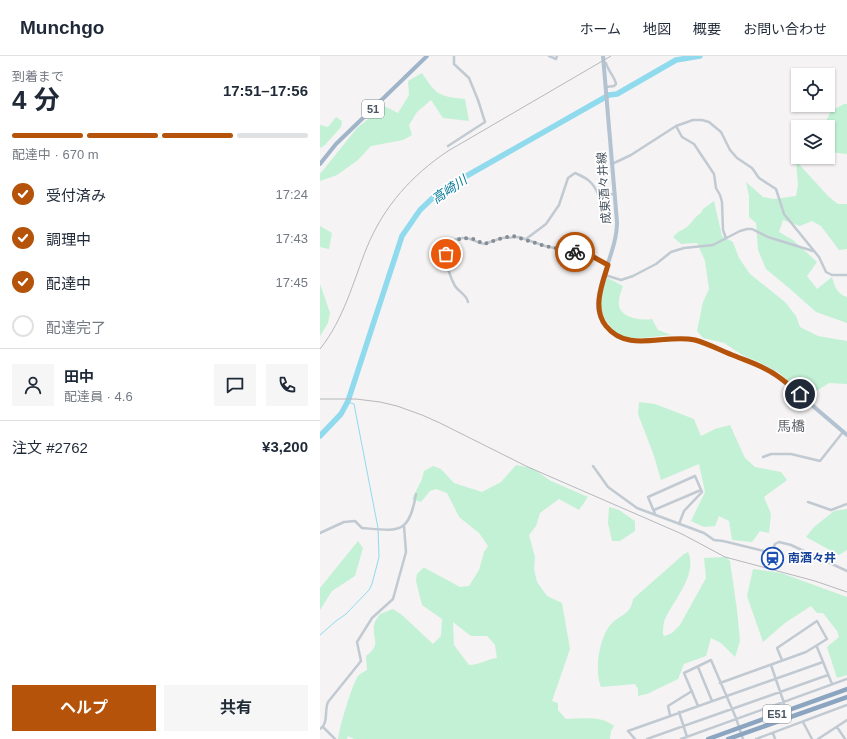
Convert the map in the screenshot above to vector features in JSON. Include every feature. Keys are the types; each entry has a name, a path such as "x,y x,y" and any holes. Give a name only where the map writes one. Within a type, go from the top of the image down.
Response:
{"highway":[{"name":"51","path":"320,164 322,158 427,56"},
{"name":"E51","path":"708,739 847,689"},
{"name":"E51","path":"728,739 847,697"}],"main road":[{"name":"成東酒々井線","path":"603,56 616,194 617,226 599,299 599,313 603,323 616,336 627,340 634,341 678,338 696,340 773,372 845,434"}],"street":[{"path":"448,146 485,122 473,86 469,78 454,64 454,56"},
{"path":"549,56 556,59 557,56"},
{"path":"606,64 609,73 616,80 616,84 614,86 606,87"},
{"path":"612,164 631,155 676,126 693,120 702,120 714,126 725,138 732,153 752,168 759,178 776,189 784,214 819,257 826,272 832,275 847,275"},
{"path":"676,126 682,137 694,144 714,174 716,188 722,202 723,230 726,238"},
{"path":"526,239 546,224 559,205 564,186 570,175 576,173 587,178 593,183 598,194 616,194"},
{"path":"605,275 620,280 633,276 656,264 671,252 684,248 706,246 740,231 752,229 768,237 814,251"},
{"path":"468,302 466,297 456,287 448,269 446,254 450,243 462,238 473,239 484,244 508,236 526,239 545,246 590,255 608,265"},
{"path":"763,457 771,454 791,454 820,461 845,434"},
{"path":"593,466 608,487 637,508 654,512 704,534 714,540 768,552 772,552 775,544 779,542 791,545 847,571"},
{"path":"654,512 648,497 695,476 702,492 684,510 679,524"},
{"path":"654,512 701,490"},
{"path":"320,533 344,522 355,521 362,528 395,529 404,526 409,520 416,494"},
{"path":"808,502 831,510 847,504"},
{"path":"320,730 326,720 326,707 328,702 361,661 357,642 372,618 393,599 406,552 404,526"},
{"path":"720,683 771,665 816,647 827,639 817,621 777,648 782,660"},
{"path":"816,647 832,684"},
{"path":"698,706 684,673 711,660 743,739"},
{"path":"635,739 628,731 823,662"},
{"path":"771,665 784,703"},
{"path":"698,667 712,701"},
{"path":"647,739 828,675"},
{"path":"681,739 847,679"},
{"path":"670,715 668,706 692,691"},
{"path":"756,739 847,705"},
{"path":"679,712 687,737"},
{"path":"818,739 847,720"},
{"path":"803,722 812,738 806,739"},
{"path":"323,727 335,739"},
{"path":"837,727 845,739"},
{"path":"773,733 775,739"}],"green space":[{"path":"422,73 435,91 439,94 465,99 469,121 443,118 431,100 417,112 409,125 412,135 403,140 371,146 358,160 337,175 320,181 320,174 357,128 384,106 398,113 409,95 408,81"},
{"path":"847,104 847,154 835,153 835,120 826,120 830,112 835,112 835,109"},
{"path":"336,117 342,121 341,127 325,145 320,148 320,125 328,127"},
{"path":"796,164 799,164 829,197 838,204 847,204 847,249 839,250 821,226 812,221 800,226 783,220 779,232 793,240 817,262 807,276 817,289 832,277 837,290 847,297 847,323 816,312 766,269 758,250 756,223 749,217 749,196 746,182 763,197 774,199 796,196 798,185"},
{"path":"714,201 722,236 733,242 739,258 750,274 785,302 796,316 800,327 818,336 847,341 847,384 829,383 807,397 778,372 744,356 724,343 703,338 697,331 703,302 709,289 705,261 697,243 681,244 673,237 687,227 703,209"},
{"path":"320,226 332,233 329,249 320,247"},
{"path":"606,277 623,286 619,305 623,313 632,318 652,319 658,330 671,335 630,338 614,331 606,320 601,309 601,297"},
{"path":"320,284 330,313 328,323 320,336"},
{"path":"639,402 655,404 694,419 701,436 715,429 730,425 745,458 755,467 781,472 787,480 764,497 771,514 769,533 760,531 752,542 732,540 729,521 719,516 715,526 704,527 691,521 705,492 699,464 661,480 653,453 638,414"},
{"path":"516,465 532,468 551,481 588,497 579,510 559,499 540,513 536,526 529,535 535,557 534,569 537,582 547,596 562,603 570,649 552,701 558,703 558,710 566,719 597,719 603,720 614,726 611,731 610,739 354,739 348,736 347,739 338,739 353,686 359,675 367,670 366,656 371,652 375,645 374,624 380,614 393,609 402,615 433,644 441,636 442,619 422,605 416,581 417,574 425,568 460,587 469,586 479,570 484,552 488,546 479,533 459,517 447,493 436,489 430,491 421,502 412,499 422,479 424,471 433,466 441,469 454,483 482,492 501,482","holes":["453,622 471,636 487,636 495,645 497,658 469,665 454,645"]},
{"path":"609,507 619,510 635,521 635,531 620,541 612,541 608,523"},
{"path":"847,509 847,550 839,555 806,537 814,527 834,511"},
{"path":"358,541 363,548 355,576 332,591 320,610 320,588"},
{"path":"688,552 690,569 684,587 665,619 663,625 663,635 665,636 672,633 680,625 706,578 704,558 726,557 730,561 740,641 735,657 721,643 711,638 706,656 684,664 678,679 647,694 638,696 638,689 635,684 601,687 598,672 599,654 604,636 608,629 612,623 628,611 633,599"},
{"path":"753,569 781,573 847,597 847,675 837,678 827,647 839,637 837,631 823,613 817,613 811,606 785,623 763,642 747,596"}],"waterway":[{"name":"高崎川","path":"320,436 341,414 348,401 402,236 420,210 440,191 609,95 617,94 676,60 700,56"},
{"path":"320,635 346,614 369,590 379,557 378,528 354,404 347,402"}],"railway":[{"path":"320,349 342,313 374,232 391,205 411,181 448,151 611,56"},
{"path":"320,399 356,399 380,402 397,406 422,415 528,467 682,534 725,557 815,581 847,592"}],"way so far":[{"path":"446,254 450,243 458,239 473,239 484,244 496,239 513,236 545,246 575,252"}],"place":[{"name":"南酒々井","path":"772,558"}],"district":[{"name":"馬橋","path":"791,426"}],"route":[{"path":"575,252 590,255 608,265 598,306 603,323 616,336 621,339 634,341 678,338 696,340 773,372 800,394"}]}
